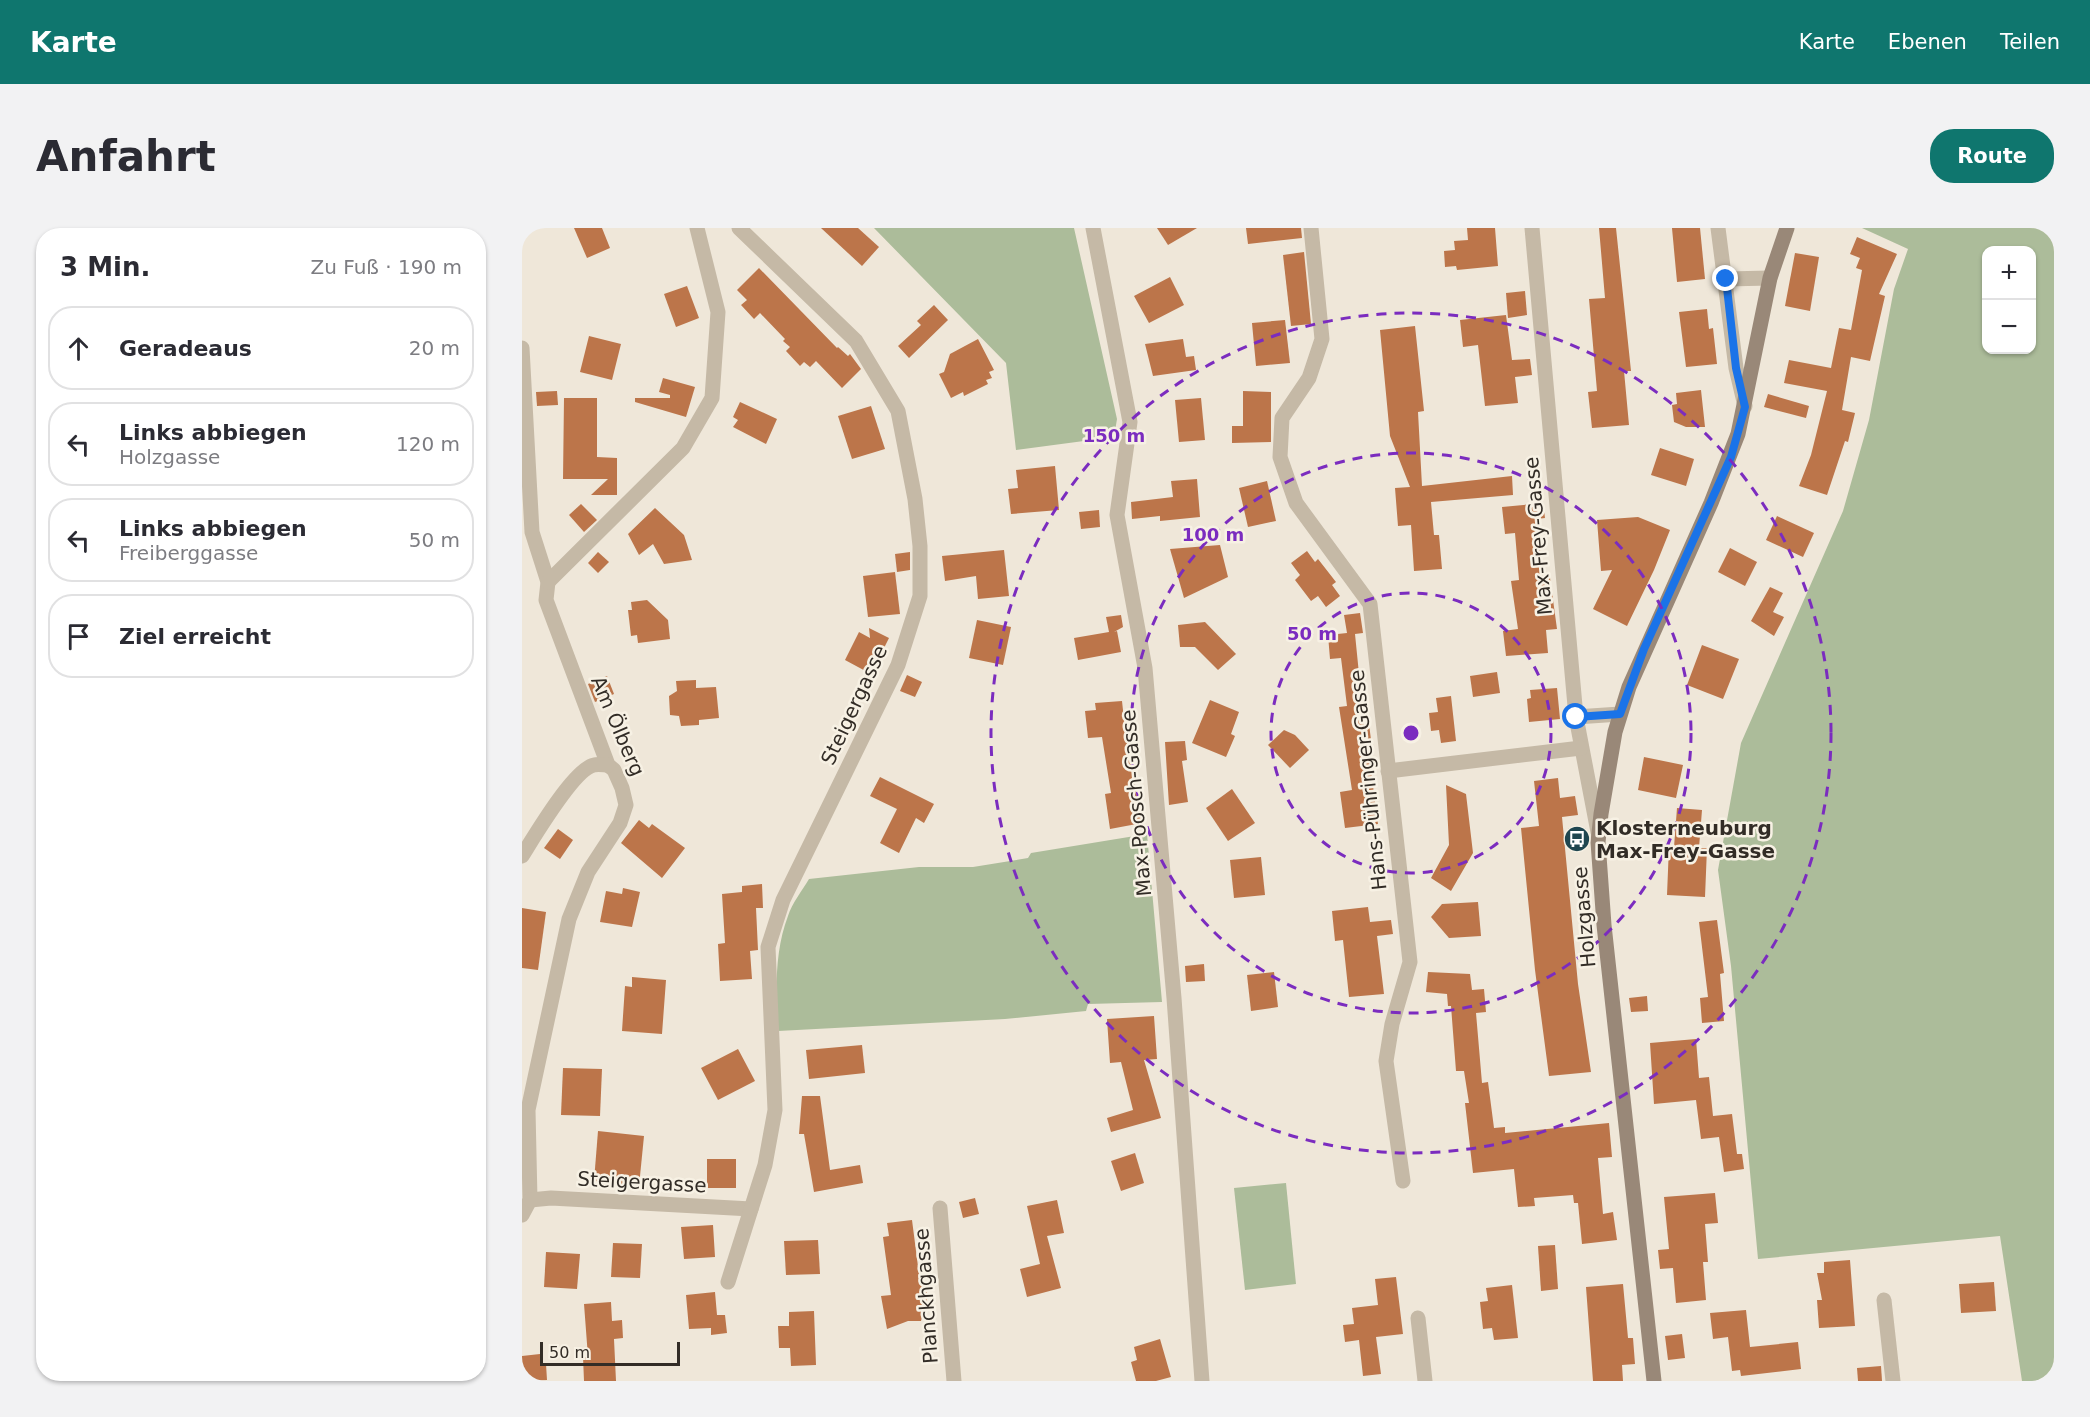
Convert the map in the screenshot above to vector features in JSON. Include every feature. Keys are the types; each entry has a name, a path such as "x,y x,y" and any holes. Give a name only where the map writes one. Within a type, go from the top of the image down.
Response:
{"street":[{"path":"548,582 683,448 711,398 718,312 697,228"},
{"name":"Steigergasse","path":"728,1282 765,1165 775,1110 768,947 783,900 898,665 920,596 920,546 915,500 898,411 856,341 739,228"},
{"name":"Max-Poosch-Gasse","path":"1093,228 1130,422 1117,515 1145,668 1174,998 1202,1381"},
{"name":"Hans-Pühringer-Gasse","path":"1311,228 1322,339 1309,378 1282,418 1280,457 1296,503 1370,604 1410,962 1392,1024 1386,1061 1403,1181"},
{"name":"Max-Frey-Gasse","path":"1532,228 1576,717 1599,838"},
{"path":"1718,228 1736,368 1745,407"},
{"name":"Holzgasse","path":"1654,1381 1604,924 1599,838 1607,771 1620,714 1644,649 1731,457 1745,407 1770,278 1787,228"},
{"path":"1726,279 1770,278"},
{"name":"Am Ölberg","path":"522,348 532,532 548,582 546,600 608,765 614,770 622,788 626,805 620,823 588,872 569,919 528,1110 530,1200 522,1215"},
{"path":"1576,717 1620,714"},
{"path":"1388,771 1581,748"},
{"path":"522,856 561,796 584,769 594,764 608,765"},
{"name":"Steigergasse","path":"530,1200 551,1198 751,1209"},
{"name":"Planckhgasse","path":"940,1208 954,1381"},
{"path":"1884,1300 1893,1381"},
{"path":"1418,1318 1425,1381"}],"green space":[{"path":"874,228 1074,228 1117,419 1114,437 1016,450 1006,363"},
{"path":"1862,228 2054,228 2054,1381 2022,1381 2000,1236 1758,1259 1731,966 1718,870 1741,743 1843,511 1869,420 1894,289 1908,249"},
{"path":"1147,834 1162,1002 1088,1004 1086,1011 1005,1019 778,1031 777,987 780,944 790,911 809,879 919,867 973,867 1028,858 1031,853"},
{"path":"1286,1183 1296,1284 1245,1290 1234,1188"}],"building":[{"path":"574,228 602,228 610,248 587,258"},
{"path":"821,228 858,228 879,247 862,266"},
{"path":"1157,228 1197,228 1168,245"},
{"path":"1246,228 1301,228 1302,238 1248,244"},
{"path":"1467,228 1495,228 1498,266 1457,270 1456,266 1445,267 1444,251 1455,250 1454,241 1468,240"},
{"path":"1599,228 1616,228 1631,371 1624,371 1629,425 1592,428 1588,392 1597,391 1589,299 1605,298"},
{"path":"1672,228 1700,228 1705,279 1677,282"},
{"path":"1857,237 1897,254 1879,294 1885,296 1870,361 1851,357 1842,410 1855,413 1848,442 1845,441 1827,495 1799,486 1811,455 1827,391 1784,383 1789,360 1831,368 1839,328 1851,330 1862,270 1856,268 1860,258 1850,254"},
{"path":"1304,252 1311,324 1291,326 1283,255"},
{"path":"1795,253 1819,257 1810,311 1785,306"},
{"path":"759,268 837,348 848,356 850,354 861,369 842,388 816,361 810,367 804,362 800,366 786,351 790,347 783,341 785,339 760,313 754,319 741,305 747,300 737,290"},
{"path":"1170,277 1184,305 1149,323 1134,296"},
{"path":"687,286 699,318 676,327 664,294"},
{"path":"1525,291 1527,315 1508,318 1506,293"},
{"path":"934,305 948,320 909,358 898,346 921,325 917,321"},
{"path":"1707,309 1709,329 1713,328 1717,364 1686,367 1679,312"},
{"path":"1506,315 1512,360 1530,359 1532,375 1515,377 1518,403 1485,406 1478,345 1463,347 1460,320"},
{"path":"1285,320 1290,363 1256,366 1252,323"},
{"path":"1415,326 1424,411 1418,412 1422,486 1512,476 1513,495 1431,502 1434,535 1439,535 1442,569 1414,571 1411,525 1398,526 1395,488 1410,487 1390,436 1380,330"},
{"path":"589,336 621,344 612,380 580,372"},
{"path":"978,339 994,370 989,372 992,378 986,380 988,384 964,396 963,392 951,398 939,374 944,372 950,354"},
{"path":"1183,339 1186,357 1194,356 1196,370 1153,376 1145,344"},
{"path":"663,378 695,387 686,417 635,402 635,398 670,398 670,395 659,392"},
{"path":"1701,390 1705,427 1686,427 1674,422 1672,405 1677,404 1676,393"},
{"path":"557,391 558,405 537,406 536,392"},
{"path":"1243,391 1271,392 1271,442 1232,443 1232,426 1243,426"},
{"path":"1768,394 1809,406 1806,418 1764,407"},
{"path":"564,398 597,398 597,457 617,458 617,495 591,495 608,479 563,479"},
{"path":"1201,398 1205,440 1179,442 1175,400"},
{"path":"740,402 777,419 766,444 733,427 738,420 733,417"},
{"path":"871,406 885,449 852,459 838,416"},
{"path":"1660,448 1694,459 1686,486 1651,475"},
{"path":"1055,466 1059,510 1011,514 1008,489 1018,488 1016,470"},
{"path":"1197,479 1200,517 1160,521 1160,516 1132,519 1131,502 1173,497 1171,481"},
{"path":"1267,481 1276,521 1248,527 1239,488"},
{"path":"1543,503 1545,518 1537,519 1543,579 1550,578 1557,629 1546,630 1548,653 1506,656 1503,631 1518,629 1511,581 1519,580 1515,533 1505,534 1502,507"},
{"path":"581,504 597,520 584,532 569,515"},
{"path":"655,508 684,535 692,560 664,564 653,544 639,555 628,534"},
{"path":"1099,510 1100,527 1081,529 1079,512"},
{"path":"1777,516 1814,533 1803,557 1766,540"},
{"path":"1638,517 1670,530 1627,626 1593,609 1612,570 1601,571 1597,520"},
{"path":"1220,545 1228,577 1184,598 1170,549"},
{"path":"1730,548 1757,562 1745,586 1718,572"},
{"path":"1004,550 1009,596 978,599 976,576 945,581 942,556"},
{"path":"1307,551 1315,562 1318,559 1336,582 1332,585 1340,596 1326,607 1318,596 1311,601 1295,580 1300,575 1291,563"},
{"path":"598,552 609,562 598,573 588,563"},
{"path":"910,552 910,570 897,572 895,554"},
{"path":"895,572 900,614 868,617 863,576"},
{"path":"1770,587 1783,593 1773,612 1784,617 1774,636 1751,621"},
{"path":"647,600 668,620 670,639 638,643 637,635 631,636 628,610 632,610 631,602"},
{"path":"1360,613 1363,633 1355,634 1364,724 1369,724 1372,748 1368,748 1378,824 1345,828 1340,792 1352,790 1339,707 1347,706 1341,658 1330,659 1328,635 1347,633 1344,615"},
{"path":"1121,615 1123,627 1114,632 1117,631 1121,652 1078,660 1074,638 1109,632 1106,617"},
{"path":"977,620 1011,627 1003,665 969,658"},
{"path":"1205,622 1236,654 1218,670 1195,647 1180,647 1178,625"},
{"path":"869,628 889,638 871,674 845,660 859,632 870,638"},
{"path":"1702,645 1739,659 1723,699 1687,685"},
{"path":"1497,672 1500,693 1473,697 1470,676"},
{"path":"907,675 922,682 915,697 900,691"},
{"path":"607,676 614,694 595,702 588,684"},
{"path":"696,680 696,688 716,687 719,718 699,720 699,725 681,726 679,716 670,715 669,696 677,691 676,681"},
{"path":"1557,688 1560,719 1529,722 1527,699 1531,698 1530,690"},
{"path":"1451,696 1456,741 1441,743 1439,730 1431,731 1429,713 1438,712 1436,698"},
{"path":"1210,700 1239,712 1231,734 1235,736 1226,757 1192,743"},
{"path":"1122,701 1126,738 1142,823 1110,829 1105,794 1111,793 1102,737 1088,738 1085,711 1096,710 1095,703"},
{"path":"1284,730 1295,735 1309,750 1290,768 1268,745"},
{"path":"1185,741 1187,760 1182,761 1188,802 1169,805 1165,742"},
{"path":"1644,757 1683,765 1676,798 1638,790"},
{"path":"880,777 934,804 924,823 916,818 899,853 880,843 897,809 870,796"},
{"path":"1558,778 1560,798 1575,796 1578,815 1562,817 1578,984 1591,1072 1549,1076 1535,970 1521,828 1539,826 1534,781"},
{"path":"1446,785 1466,794 1473,853 1451,891 1431,878 1449,845"},
{"path":"1232,789 1255,823 1228,841 1206,808"},
{"path":"1677,808 1702,810 1699,848 1707,848 1705,897 1667,895 1669,846 1674,847"},
{"path":"639,820 649,828 652,824 685,848 662,878 621,843"},
{"path":"558,829 573,840 560,859 544,848"},
{"path":"1261,857 1265,895 1234,898 1230,860"},
{"path":"762,884 763,908 756,908 758,950 750,951 752,979 720,981 718,944 725,943 722,894 742,892 742,886"},
{"path":"623,888 640,892 632,927 600,922 606,891 622,894"},
{"path":"1478,902 1481,936 1449,938 1431,917 1442,904"},
{"path":"1368,907 1370,922 1391,920 1393,934 1377,936 1384,994 1349,997 1343,940 1335,941 1332,911"},
{"path":"522,908 546,912 538,970 522,968"},
{"path":"1717,920 1724,973 1720,974 1724,1021 1702,1023 1700,998 1708,997 1699,922"},
{"path":"1204,964 1205,981 1186,982 1185,966"},
{"path":"1274,972 1278,1007 1251,1011 1247,975"},
{"path":"1428,972 1470,974 1472,990 1484,989 1486,1012 1476,1013 1482,1083 1488,1082 1494,1128 1505,1127 1505,1133 1609,1123 1612,1157 1598,1158 1603,1214 1613,1212 1617,1240 1582,1244 1578,1203 1574,1203 1573,1195 1534,1198 1535,1206 1518,1207 1514,1169 1473,1173 1465,1103 1469,1103 1464,1071 1456,1071 1451,1006 1448,1006 1447,994 1426,992"},
{"path":"632,977 666,980 662,1034 622,1031 625,986 632,987"},
{"path":"1647,996 1648,1011 1631,1012 1629,998"},
{"path":"1154,1016 1157,1059 1144,1060 1161,1118 1111,1132 1107,1118 1133,1110 1121,1062 1110,1063 1107,1019"},
{"path":"1696,1039 1699,1078 1709,1077 1713,1116 1732,1114 1737,1154 1742,1154 1744,1169 1724,1172 1719,1137 1701,1139 1696,1100 1654,1104 1650,1043"},
{"path":"862,1045 865,1073 809,1079 806,1050"},
{"path":"738,1049 755,1081 718,1100 701,1068"},
{"path":"563,1068 602,1069 600,1116 561,1115"},
{"path":"802,1096 820,1096 830,1170 860,1165 863,1183 814,1192 804,1134 799,1134"},
{"path":"598,1131 644,1136 639,1186 594,1181"},
{"path":"1135,1153 1144,1183 1121,1191 1111,1161"},
{"path":"707,1159 736,1159 736,1188 707,1188"},
{"path":"1715,1193 1718,1223 1705,1224 1708,1262 1703,1262 1706,1300 1676,1303 1673,1268 1660,1269 1658,1250 1669,1249 1664,1197"},
{"path":"975,1198 979,1214 963,1218 959,1202"},
{"path":"1057,1200 1064,1233 1047,1236 1061,1288 1027,1297 1020,1269 1040,1264 1027,1206"},
{"path":"912,1220 920,1282 927,1282 927,1315 922,1317 921,1321 908,1321 887,1329 881,1296 891,1295 883,1237 889,1236 887,1223"},
{"path":"713,1225 715,1257 684,1259 681,1227"},
{"path":"818,1240 820,1274 786,1275 784,1241"},
{"path":"613,1243 642,1244 640,1278 611,1277"},
{"path":"1555,1245 1558,1289 1541,1291 1538,1246"},
{"path":"546,1252 580,1254 577,1289 544,1287"},
{"path":"1850,1260 1855,1326 1819,1328 1817,1300 1822,1300 1817,1273 1824,1273 1824,1262"},
{"path":"1396,1277 1403,1334 1376,1337 1381,1374 1363,1376 1359,1340 1345,1342 1343,1325 1354,1324 1352,1308 1378,1305 1375,1279"},
{"path":"1994,1282 1996,1311 1961,1313 1959,1284"},
{"path":"1623,1284 1628,1338 1633,1338 1635,1364 1622,1365 1623,1381 1593,1381 1586,1287"},
{"path":"1512,1285 1518,1338 1494,1340 1492,1328 1483,1329 1480,1302 1488,1301 1486,1288"},
{"path":"715,1292 717,1315 725,1315 727,1333 711,1335 711,1328 689,1329 686,1295"},
{"path":"611,1302 612,1321 622,1320 623,1338 614,1339 616,1381 584,1381 583,1357 588,1357 584,1304"},
{"path":"1746,1310 1750,1347 1798,1342 1801,1369 1741,1376 1740,1370 1732,1371 1728,1337 1713,1339 1710,1313"},
{"path":"814,1311 816,1365 791,1366 790,1348 779,1348 778,1326 789,1326 789,1312"},
{"path":"1682,1334 1685,1358 1668,1360 1665,1336"},
{"path":"1160,1339 1171,1377 1156,1381 1136,1381 1131,1362 1137,1360 1134,1347"},
{"path":"540,1354 541,1365 546,1364 547,1380 522,1381 522,1356"},
{"path":"1881,1366 1882,1381 1858,1381 1857,1368"}],"place":[{"name":"Klosterneuburg Max-Frey-Gasse","path":"1577,839"}],"route":[{"path":"1576,717 1620,714 1644,649 1731,457 1745,407 1736,368 1726,279"}]}
